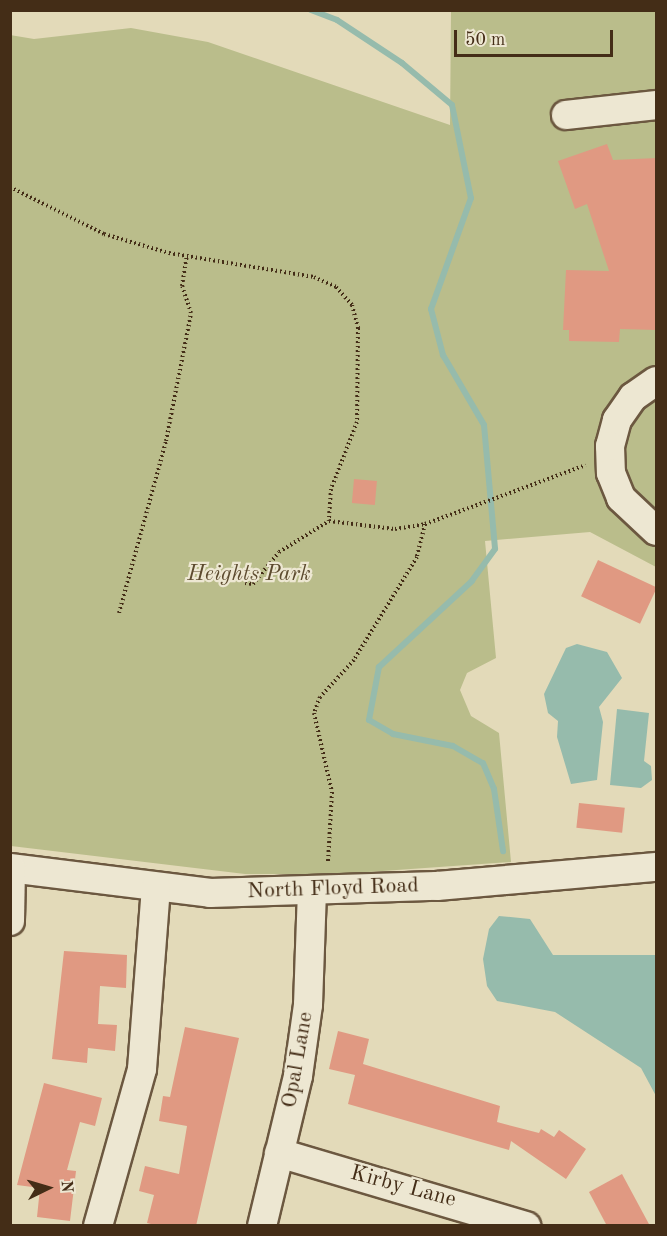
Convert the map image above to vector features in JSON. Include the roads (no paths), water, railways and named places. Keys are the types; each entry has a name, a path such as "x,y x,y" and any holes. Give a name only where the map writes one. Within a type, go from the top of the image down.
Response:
{"street":[{"path":"566,115 657,105"},
{"path":"657,381 633,397 617,420 610,460 621,498 657,531"},
{"name":"North Floyd Road","path":"11,868 156,888 312,892 657,867"},
{"path":"10,921 11,868"},
{"path":"98,1226 142,1068 156,888"},
{"name":"Opal Lane","path":"262,1226 308,1005 312,892"},
{"name":"Kirby Lane","path":"279,1153 526,1226"}],"waterway":[{"path":"311,10 337,20 402,63 452,105 471,198 431,309 443,355 484,425 495,549 472,581 379,667 369,720 393,734 453,746 483,763 494,789 503,851"}],"park label":[{"name":"Heights Park","path":"249,575"}]}
